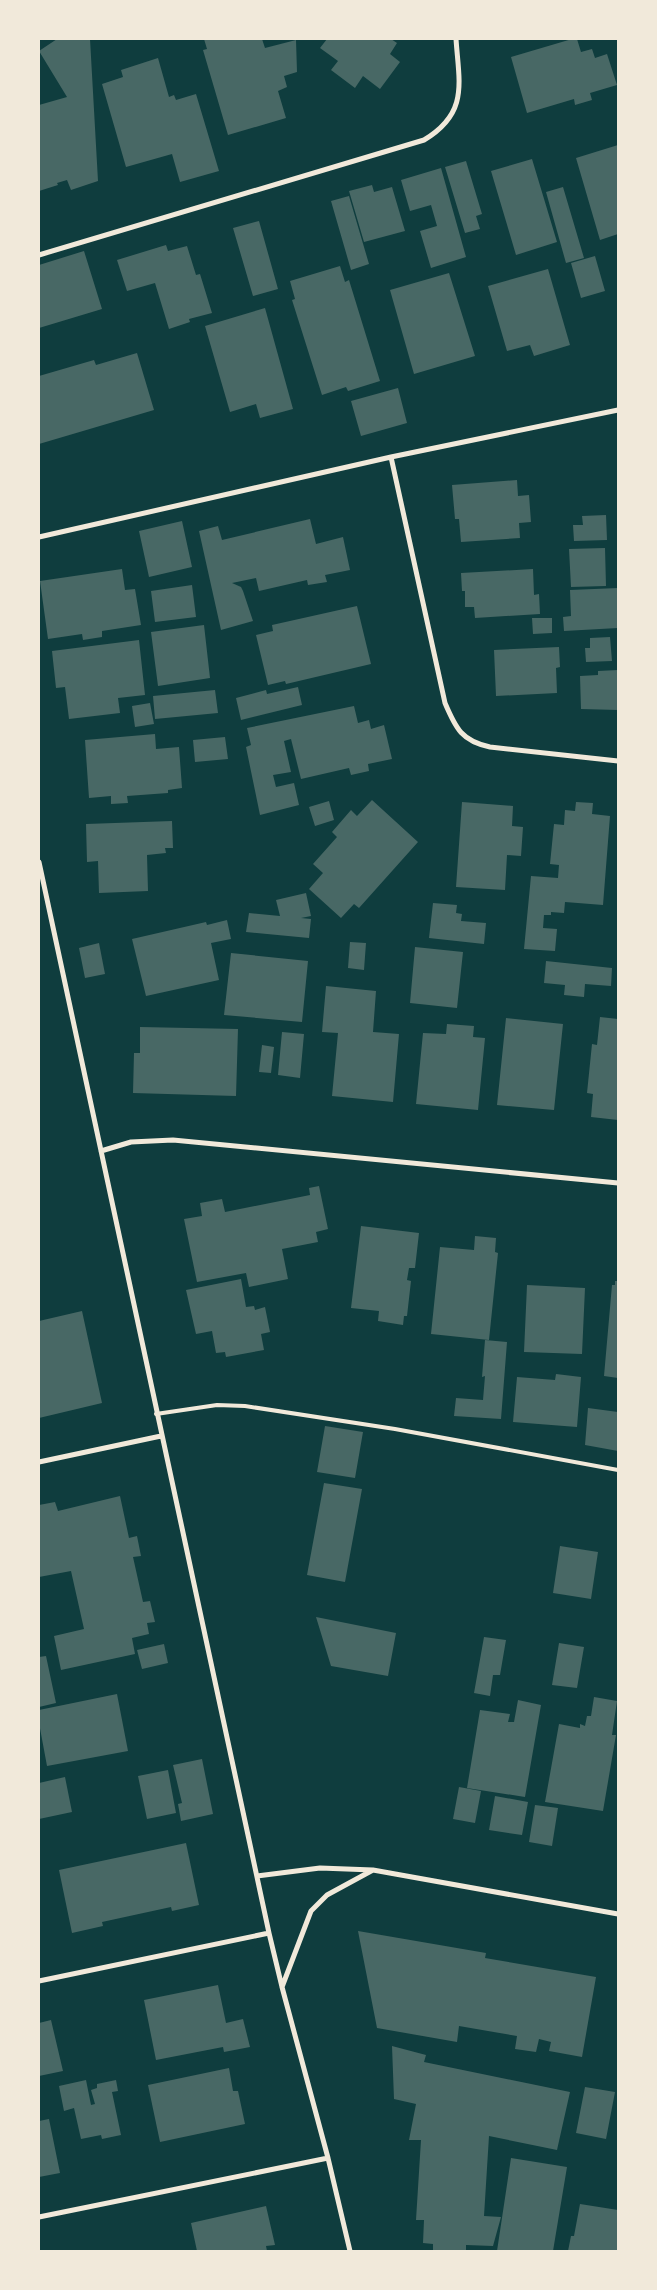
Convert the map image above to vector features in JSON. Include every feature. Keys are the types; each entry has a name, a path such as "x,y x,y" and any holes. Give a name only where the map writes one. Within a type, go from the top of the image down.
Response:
{"street":[{"path":"39,255 424,140 442,126 454,112 459,94 456,39"},
{"path":"39,537 391,457 618,410"},
{"path":"391,457 445,703 459,732 475,744 490,747 618,761"},
{"path":"39,862 156,1414 269,1933 328,2158 350,2251"},
{"path":"101,1151 131,1142 173,1140 618,1184"},
{"path":"39,1462 161,1436"},
{"path":"257,1876 320,1868 373,1870 618,1914"},
{"path":"282,1987 311,1911 327,1895 373,1870"},
{"path":"39,1980 269,1933"},
{"path":"39,2217 328,2158"}],"lane":[{"path":"156,1414 217,1405 245,1406 395,1429 618,1470"}],"building":[{"path":"57,39 90,39 98,181 71,190 67,180 39,191 39,105 67,97 39,51"},
{"path":"204,39 262,39 265,48 296,40 297,72 284,76 287,87 278,91 286,118 228,135 203,50 207,49"},
{"path":"327,39 391,39 397,43 390,54 400,62 380,89 363,76 355,88 331,70 338,61 320,48"},
{"path":"577,39 581,52 592,49 595,58 607,54 617,85 590,93 592,100 575,105 574,99 527,113 511,57"},
{"path":"158,58 169,97 174,95 176,100 196,94 219,171 180,182 172,154 126,167 102,84 123,77 121,70"},
{"path":"618,145 618,234 600,240 576,158"},
{"path":"532,159 557,242 516,255 491,171"},
{"path":"466,161 482,214 476,216 480,229 465,233 445,167"},
{"path":"441,168 466,257 431,268 420,231 437,226 431,205 410,211 401,180"},
{"path":"372,185 374,192 392,187 405,231 364,242 349,191"},
{"path":"563,187 584,258 566,263 546,192"},
{"path":"349,196 369,264 351,270 331,201"},
{"path":"259,221 278,289 253,296 233,228"},
{"path":"166,245 168,251 187,246 196,275 200,274 212,313 189,319 190,322 169,329 155,283 127,291 117,260"},
{"path":"84,251 102,309 39,328 39,265"},
{"path":"595,256 605,291 581,298 571,263"},
{"path":"340,266 345,282 349,280 380,381 348,391 346,387 322,395 292,300 295,299 290,281"},
{"path":"548,269 570,345 534,356 530,345 507,351 488,286"},
{"path":"449,273 475,356 414,374 390,290"},
{"path":"265,308 293,409 260,418 256,404 230,412 205,326"},
{"path":"137,353 154,410 39,444 39,376 94,360 96,365"},
{"path":"398,388 407,423 361,436 351,401"},
{"path":"517,480 518,496 529,495 531,522 519,523 520,538 461,542 459,519 455,519 452,485"},
{"path":"606,515 607,540 574,541 573,525 583,525 582,516"},
{"path":"310,519 316,544 343,537 350,570 325,575 327,582 308,585 307,580 259,591 256,578 232,583 241,587 253,621 221,630 199,531 218,526 222,540"},
{"path":"182,521 192,567 149,577 139,531"},
{"path":"605,548 606,586 571,587 569,549"},
{"path":"122,569 125,590 135,589 141,625 102,631 102,637 83,640 82,634 48,639 40,581"},
{"path":"533,569 534,595 539,594 540,614 475,618 474,607 465,607 465,591 462,591 461,573"},
{"path":"192,585 196,617 155,622 151,591"},
{"path":"618,588 618,628 564,631 563,617 571,616 570,590"},
{"path":"357,606 371,664 286,684 285,681 268,685 256,635 273,631 272,625"},
{"path":"532,618 552,618 552,633 533,634"},
{"path":"204,625 210,678 158,686 151,632"},
{"path":"610,637 612,661 586,662 585,648 590,648 590,638"},
{"path":"139,640 145,695 118,698 120,713 69,719 65,687 56,688 52,651"},
{"path":"559,647 560,667 556,668 557,693 496,696 494,650"},
{"path":"618,670 618,710 581,709 580,676 598,675 598,671"},
{"path":"298,687 302,705 241,720 236,698 266,690 267,694"},
{"path":"215,690 218,713 155,719 153,696"},
{"path":"150,703 154,724 135,727 132,706"},
{"path":"354,706 358,723 369,720 371,729 384,725 392,759 368,764 369,771 351,775 349,768 301,779 291,739 284,741 291,772 273,775 276,787 294,783 299,805 260,815 246,747 251,745 247,728"},
{"path":"155,734 156,749 179,747 182,788 168,790 168,793 127,796 128,803 111,804 111,796 89,798 85,740"},
{"path":"225,737 228,759 195,762 193,740"},
{"path":"372,800 418,842 359,908 354,904 341,918 309,889 323,873 313,864 337,837 332,832 351,810 357,816"},
{"path":"329,801 334,820 315,826 309,807"},
{"path":"462,802 513,806 512,826 523,827 521,856 507,855 505,890 456,887"},
{"path":"576,802 593,803 592,814 610,816 603,905 565,902 564,913 551,912 551,915 544,915 543,928 557,929 555,951 524,949 531,876 558,878 559,865 550,864 554,824 564,825 565,810 575,811"},
{"path":"172,821 173,848 165,848 166,853 147,855 148,891 99,893 98,861 87,862 86,824"},
{"path":"306,893 311,916 301,918 311,919 309,938 246,932 249,913 280,916 276,900"},
{"path":"433,903 457,905 456,913 462,914 461,921 486,923 484,944 429,938"},
{"path":"227,920 231,939 211,943 219,980 146,996 132,939 206,922 207,925"},
{"path":"350,942 366,943 364,970 348,968"},
{"path":"99,943 105,974 85,978 79,948"},
{"path":"415,947 463,952 457,1008 410,1003"},
{"path":"231,953 308,961 302,1022 224,1015"},
{"path":"546,961 612,968 611,986 585,984 584,997 564,995 565,985 544,983"},
{"path":"326,986 376,991 373,1032 399,1034 393,1102 332,1096 338,1033 322,1032"},
{"path":"600,1017 618,1019 618,1120 591,1117 593,1094 587,1093 592,1044 597,1045"},
{"path":"506,1018 563,1024 554,1110 497,1105"},
{"path":"447,1024 474,1026 473,1037 485,1038 478,1110 416,1104 423,1033 446,1034"},
{"path":"140,1027 238,1029 236,1096 133,1093 134,1053 140,1053"},
{"path":"282,1032 304,1034 300,1078 278,1075"},
{"path":"262,1045 274,1047 271,1073 259,1072"},
{"path":"319,1186 328,1229 316,1232 318,1242 282,1249 288,1279 249,1287 246,1273 197,1282 184,1219 202,1216 200,1203 222,1199 225,1212 310,1195 309,1188"},
{"path":"361,1226 419,1233 415,1268 409,1268 407,1280 411,1281 407,1316 404,1316 403,1325 378,1321 379,1311 351,1308"},
{"path":"475,1236 496,1238 495,1252 498,1253 489,1340 431,1334 440,1247 474,1250"},
{"path":"241,1279 246,1307 254,1306 255,1310 265,1307 270,1332 261,1334 264,1350 226,1357 225,1352 216,1353 212,1331 196,1334 186,1290"},
{"path":"615,1281 618,1281 618,1378 604,1376 612,1285 615,1285"},
{"path":"527,1285 585,1288 582,1354 524,1352"},
{"path":"82,1311 102,1403 39,1418 39,1321"},
{"path":"485,1340 507,1342 501,1419 454,1416 456,1398 483,1400 485,1376 482,1377"},
{"path":"556,1374 581,1377 577,1427 513,1422 517,1377 555,1380"},
{"path":"588,1408 618,1412 618,1451 585,1445"},
{"path":"325,1426 363,1432 355,1478 317,1472"},
{"path":"324,1483 362,1489 345,1582 307,1575"},
{"path":"120,1496 129,1538 137,1536 141,1556 133,1557 143,1602 150,1601 155,1622 147,1623 149,1634 132,1638 135,1654 61,1670 54,1636 84,1629 71,1571 39,1577 39,1505 55,1502 58,1511"},
{"path":"560,1546 598,1552 591,1599 553,1593"},
{"path":"316,1617 396,1633 388,1676 331,1666"},
{"path":"484,1637 506,1640 500,1675 493,1675 490,1696 474,1693"},
{"path":"559,1643 584,1647 577,1688 552,1685"},
{"path":"164,1644 168,1663 142,1669 137,1650"},
{"path":"46,1656 56,1703 39,1707 39,1657"},
{"path":"117,1694 128,1751 47,1766 39,1723 39,1710"},
{"path":"594,1697 617,1701 612,1735 616,1735 603,1811 545,1802 559,1724 580,1728 580,1724 585,1726 587,1716 591,1716"},
{"path":"518,1700 541,1705 525,1797 467,1788 480,1710 510,1714 508,1722 514,1722"},
{"path":"202,1759 213,1814 181,1821 178,1804 182,1803 173,1765"},
{"path":"168,1770 176,1813 147,1819 138,1776"},
{"path":"65,1777 72,1812 39,1819 39,1783"},
{"path":"459,1787 481,1791 475,1823 453,1819"},
{"path":"495,1796 528,1802 522,1835 489,1830"},
{"path":"535,1805 558,1808 552,1846 529,1842"},
{"path":"186,1843 199,1905 172,1911 171,1907 102,1922 103,1926 72,1933 59,1870"},
{"path":"358,1931 486,1953 485,1958 596,1977 582,2057 549,2051 551,2042 539,2039 536,2052 515,2049 517,2036 459,2026 457,2042 377,2028"},
{"path":"218,1985 226,2023 243,2019 250,2047 224,2052 223,2047 156,2060 144,2000"},
{"path":"51,2020 63,2071 39,2076 39,2023"},
{"path":"392,2046 426,2055 424,2062 570,2092 557,2150 489,2136 484,2216 501,2217 493,2246 466,2245 466,2251 433,2251 433,2244 423,2243 424,2220 416,2220 421,2140 409,2140 416,2104 394,2099"},
{"path":"229,2068 233,2091 238,2091 245,2124 160,2142 148,2085"},
{"path":"86,2080 91,2105 95,2104 91,2090 97,2088 97,2084 116,2080 118,2091 112,2092 121,2135 102,2139 101,2135 81,2139 74,2108 64,2111 59,2086"},
{"path":"585,2087 615,2092 606,2139 576,2133"},
{"path":"49,2119 60,2173 39,2177 39,2121"},
{"path":"511,2158 567,2167 553,2251 497,2251"},
{"path":"580,2204 618,2210 618,2251 568,2251 571,2236 574,2236"},
{"path":"266,2206 275,2245 266,2246 267,2251 197,2251 191,2223"}]}
